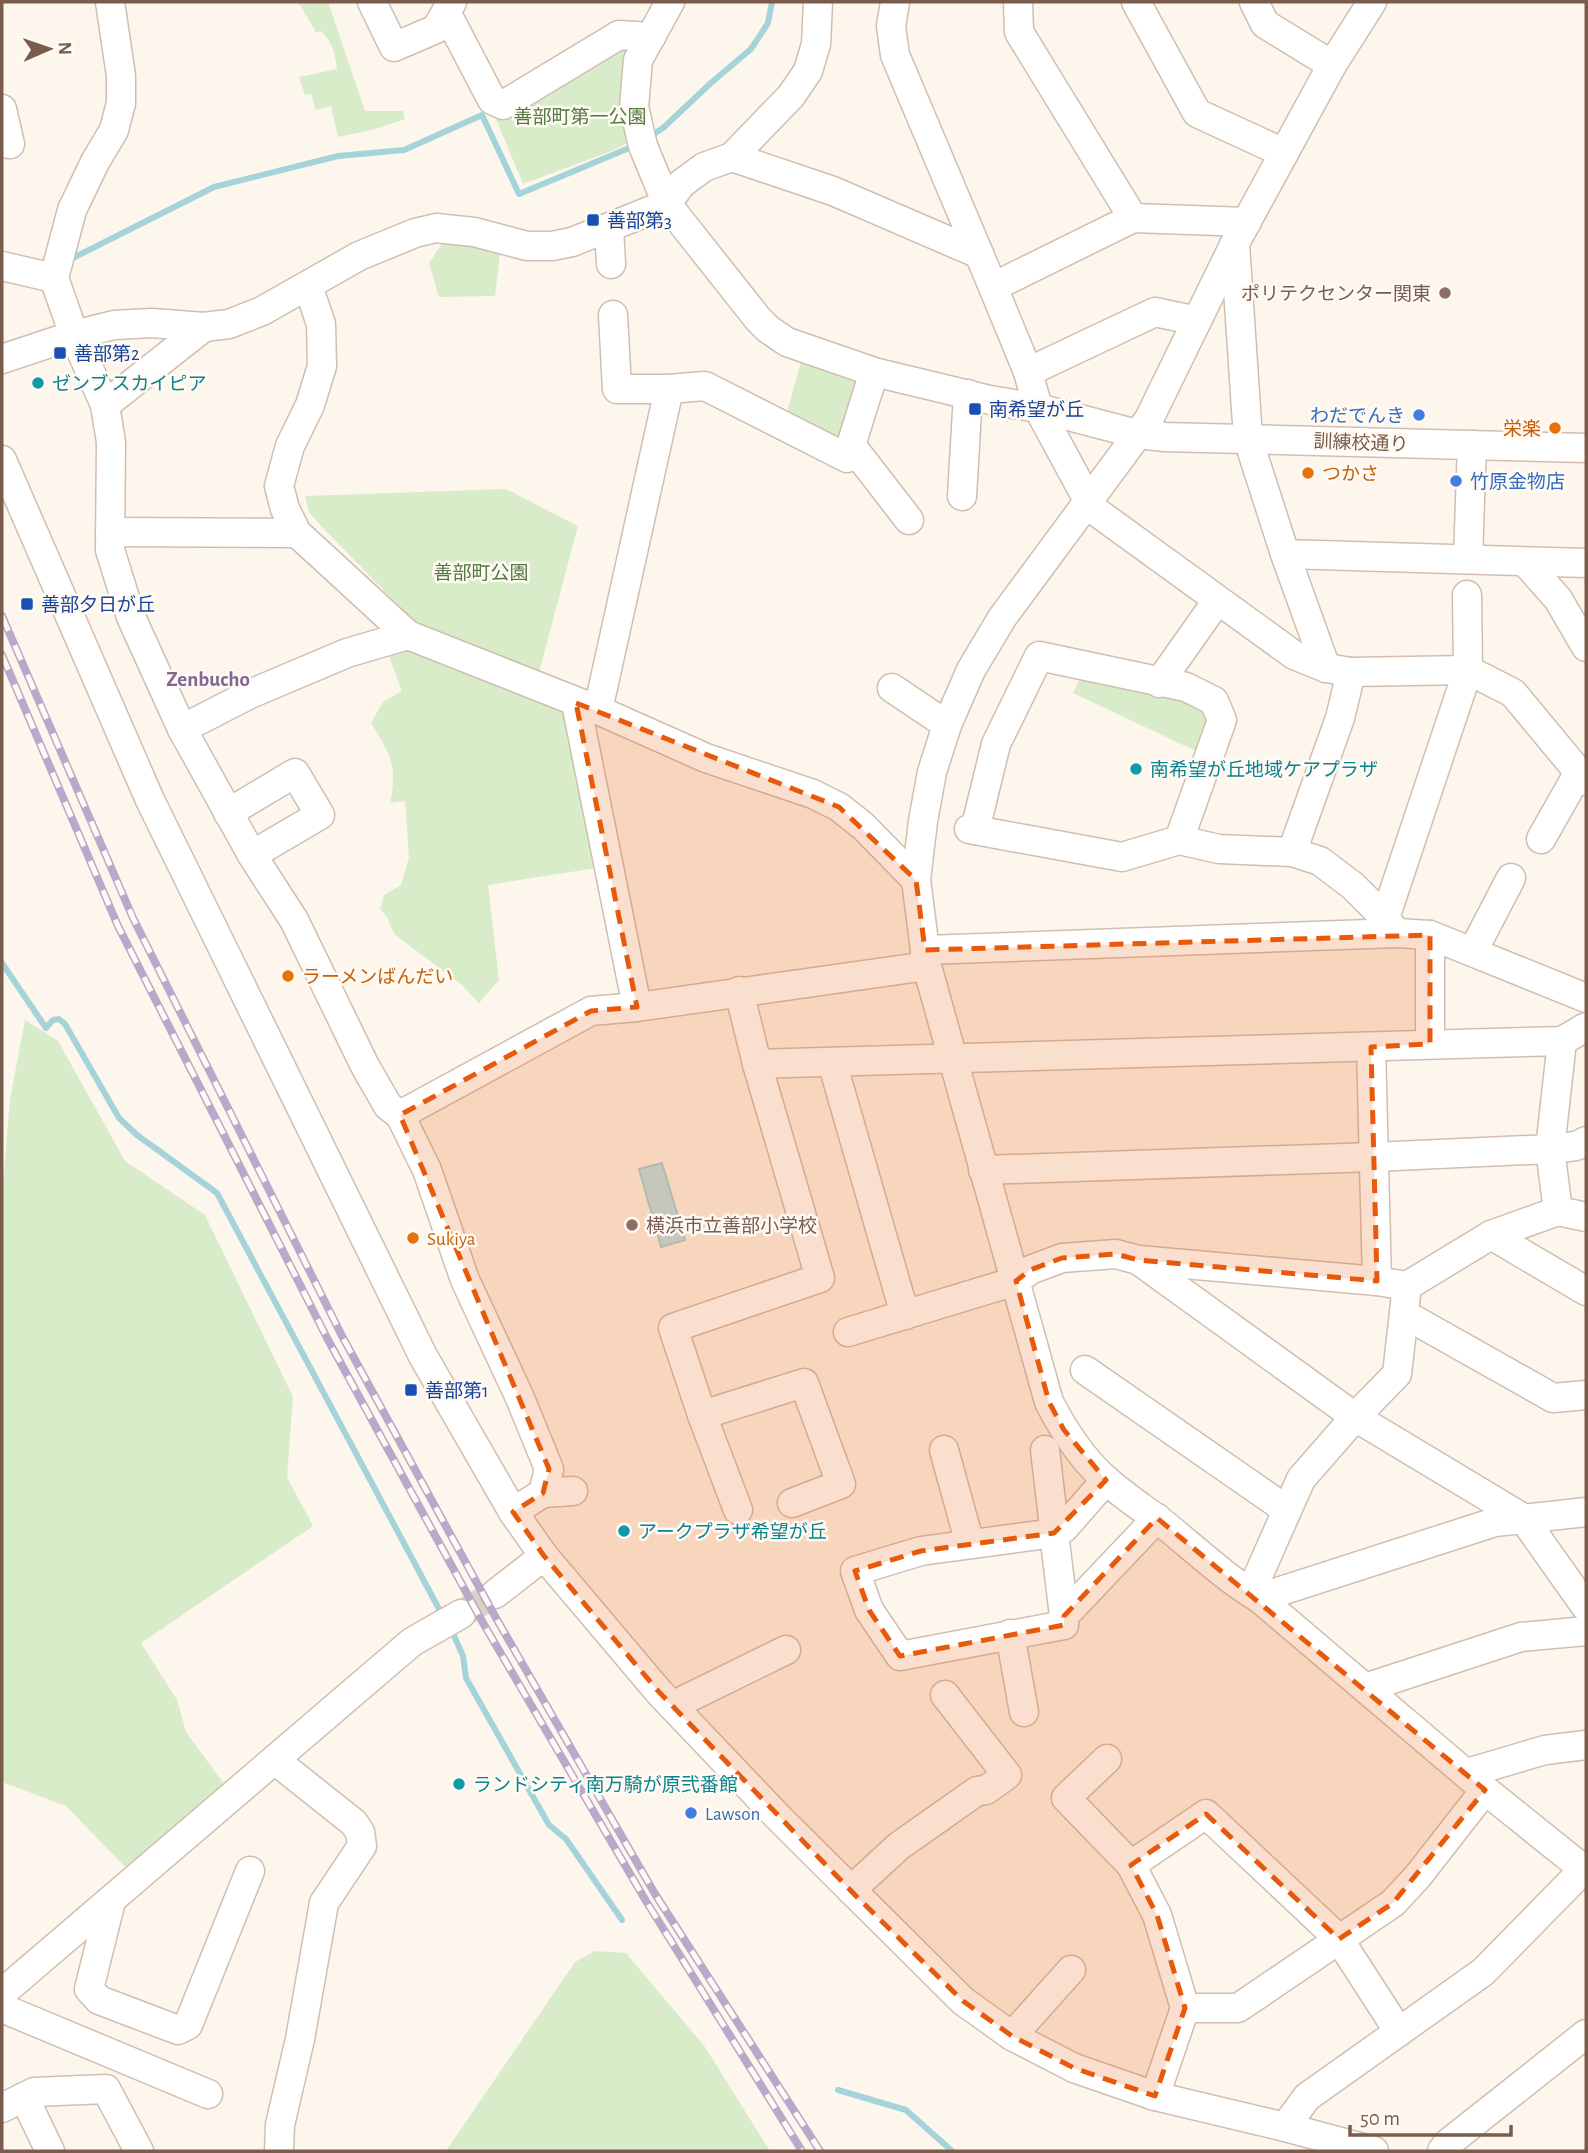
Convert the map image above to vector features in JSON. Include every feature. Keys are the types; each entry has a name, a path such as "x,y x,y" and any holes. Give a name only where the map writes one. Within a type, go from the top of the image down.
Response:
{"street":[{"path":"110,2 121,76 121,103 114,130 72,209 54,278 74,335 104,405 111,442 110,550 131,617 182,729 252,855 294,920 365,1066 388,1106 400,1115 427,1170 465,1280 520,1398 549,1469 544,1493"},
{"path":"372,2 394,47 436,29 449,7"},
{"name":"訓練校通り","path":"670,2 638,60 634,107 643,146 667,204 758,319 787,342 874,372 1038,408 1137,434 1165,437 1586,448"},
{"path":"2,359 74,335 114,326 139,324 204,327 229,324 262,311 359,256 415,233 436,228 474,232 527,247 552,247 609,228 667,204 681,184 704,167 732,157 791,96 808,71 816,44 818,2"},
{"path":"895,2 891,26 895,55 1028,372 1038,408 1088,504 1294,655 1338,670 1468,670 1513,693 1582,776 1541,839"},
{"path":"1018,2 1019,32 1133,218"},
{"path":"1136,2 1197,113 1284,153"},
{"path":"1254,2 1265,24 1332,65"},
{"path":"1285,2127 1307,2097 1483,1972 1586,1869 1476,1782 1259,1598 1238,1586 1157,1518 1106,1480 1064,1430 1049,1402 1049,1381 983,1170 926,958 916,880 932,772 947,725 971,670 1002,618 1149,419 1241,232 1332,65 1372,2"},
{"path":"449,7 492,100 503,105 619,35 652,37"},
{"path":"2,109 10,144 2,144"},
{"path":"732,157 833,191 979,254"},
{"path":"993,286 1133,218 1241,232"},
{"path":"609,228 611,264"},
{"path":"1241,232 1248,439 1284,554 1338,670 1340,718 1292,852"},
{"path":"2,266 54,278"},
{"path":"308,286 321,324 322,366 310,405 290,446 279,486 285,509 297,533 408,635 706,758 813,794 839,807 863,826 916,880"},
{"path":"1028,372 1154,312 1197,321"},
{"path":"613,315 617,389 705,386 847,458 874,372"},
{"path":"104,405 204,327"},
{"path":"637,1007 587,707 669,389"},
{"path":"962,496 968,394"},
{"path":"851,445 909,520"},
{"path":"1468,558 1472,445"},
{"path":"2,460 150,800 423,1356 513,1512 544,1556 672,1706 851,1891 963,2001 1012,2036 1073,2068 1155,2096 1374,2151"},
{"path":"110,533 297,533"},
{"path":"1284,554 1586,563"},
{"path":"1525,563 1558,599 1586,647"},
{"path":"1391,925 1468,670 1467,595"},
{"path":"1159,683 1217,601"},
{"path":"182,729 262,689 347,653 408,635"},
{"path":"966,828 996,744 1039,656 1186,687 1214,701 1222,720 1179,840"},
{"path":"892,688 947,725"},
{"path":"228,813 295,773 320,815 252,855"},
{"path":"923,821 1122,857 1179,840 1219,849 1292,852 1320,861 1353,886 1391,925"},
{"path":"1473,951 1511,878"},
{"path":"400,1115 591,1011 637,1007 739,991 926,958 1391,925 1430,935 1473,951 1586,998"},
{"path":"1430,935 1430,1044"},
{"path":"738,1510 673,1328 820,1278 757,1065 739,991"},
{"path":"757,1065 953,1057 1562,1041 1586,1027"},
{"path":"1558,1210 1550,1149 1562,1041"},
{"path":"1371,1047 1377,1281"},
{"path":"832,1062 905,1315"},
{"path":"983,1170 1550,1149 1576,1146 1586,1141"},
{"path":"848,1332 1016,1281 1030,1270 1062,1258 1116,1254 1138,1260 1407,1286 1491,1235 1558,1210 1586,1217"},
{"path":"1491,1235 1586,1291"},
{"path":"1138,1260 1355,1417 1523,1518 1586,1607"},
{"path":"1259,1598 1258,1576 1301,1479 1355,1417 1398,1374 1407,1286"},
{"path":"1404,1314 1553,1398 1586,1395"},
{"path":"1085,1370 1287,1510"},
{"path":"702,1415 804,1383 841,1484 792,1503"},
{"path":"1045,1450 1054,1533 1064,1616 1064,1625 900,1656 869,1611 855,1571 921,1551 1054,1533 1064,1528 1106,1480"},
{"path":"941,1451 970,1544"},
{"path":"513,1512 544,1493 573,1490"},
{"path":"1259,1598 1495,1522 1586,1511"},
{"path":"1064,1616 1157,1518"},
{"path":"495,1594 544,1556"},
{"path":"2,1993 412,1642 461,1614"},
{"path":"1365,1688 1521,1637 1586,1631"},
{"path":"1010,1634 1024,1712"},
{"path":"672,1706 786,1650"},
{"path":"851,1891 899,1846 977,1791 986,1790 1007,1775 945,1695"},
{"path":"1185,2008 1238,2008 1393,1903 1418,1876 1476,1782 1545,1750 1586,1745"},
{"path":"1107,1759 1066,1798 1131,1865 1157,1915 1185,2008 1155,2096"},
{"path":"276,1761 354,1823 360,1832 362,1846 324,1903 300,2039 281,2125 279,2151"},
{"path":"1131,1865 1206,1814 1339,1939 1399,2032"},
{"path":"111,1901 89,1989 99,2000 178,2030 188,2025 250,1871"},
{"path":"1012,2036 1071,1970"},
{"path":"2,2008 208,2094"},
{"path":"1442,2151 1447,2144 1585,2038"},
{"path":"50,2151 13,2103 34,2092 106,2089 139,2151"}],"highlighted area":[{"path":"576,703 839,807 916,880 925,950 1430,935 1430,1044 1371,1047 1377,1281 1138,1260 1116,1254 1062,1258 1030,1270 1016,1281 1049,1402 1064,1430 1106,1480 1054,1533 921,1551 855,1571 869,1610 900,1656 1064,1625 1064,1616 1157,1518 1485,1790 1393,1903 1339,1939 1206,1814 1131,1865 1157,1915 1185,2008 1155,2096 1074,2068 1012,2036 963,2001 856,1896 659,1692 544,1556 513,1512 543,1493 549,1469 400,1115 591,1011 637,1007"}],"green space":[{"path":"298,2 328,2 365,111 403,111 405,119 338,137 331,106 316,110 311,94 305,95 299,77 337,69 331,44 321,31 316,32"},
{"name":"善部町第一公園","path":"620,41 634,45 631,141 523,184 494,114"},
{"path":"446,238 500,254 495,296 439,297 429,263"},
{"path":"801,362 855,379 860,392 844,442 785,419"},
{"name":"善部町公園","path":"506,489 578,526 533,695 572,707 603,867 488,885 499,980 479,1003 462,985 394,934 387,917 380,909 384,895 401,885 409,857 405,801 390,803 393,780 391,761 371,723 383,702 402,691 388,654 411,645 448,656 320,525 309,512 305,496"},
{"path":"1084,671 1158,691 1206,708 1210,722 1198,752 1073,693"},
{"path":"25,1020 58,1041 125,1161 205,1215 293,1397 287,1477 313,1526 141,1643 177,1700 186,1732 227,1788 130,1872 66,1806 2,1782 2,1198 10,1099"},
{"path":"595,1951 626,1953 705,2047 770,2151 446,2151 575,1962"}],"water":[{"path":"662,1163 685,1240 661,1247 639,1169"}],"waterway":[{"path":"649,137 663,128 751,49 768,23 772,2"},
{"path":"69,260 214,187 338,156 404,150 482,115 519,194 634,146"},
{"path":"2,963 46,1028 53,1020 59,1019 65,1024 119,1118 137,1135 217,1193 439,1609"},
{"path":"451,1629 463,1656 466,1678 549,1825 566,1839 622,1920"},
{"path":"838,2090 906,2110 952,2151"}],"tunnel":[{"path":"461,1614 495,1594"}],"railway":[{"path":"2,616 133,918 342,1336 496,1618 655,1894 820,2151"},
{"path":"2,655 118,926 327,1338 483,1623 646,1901 802,2151"}],"place":[{"name":"善部第3","path":"593,220"},
{"name":"ポリテクセンター関東","path":"1445,293"},
{"name":"善部第2","path":"60,353"},
{"name":"ゼンブ スカイピア","path":"38,383"},
{"name":"南希望が丘","path":"975,409"},
{"name":"わだでんき","path":"1419,415"},
{"name":"栄楽","path":"1555,428"},
{"name":"つかさ","path":"1308,473"},
{"name":"竹原金物店","path":"1456,481"},
{"name":"善部夕日が丘","path":"27,604"},
{"name":"南希望が丘地域ケアプラザ","path":"1136,769"},
{"name":"ラーメンばんだい","path":"288,976"},
{"name":"横浜市立善部小学校","path":"632,1225"},
{"name":"Sukiya","path":"413,1238"},
{"name":"善部第1","path":"411,1390"},
{"name":"アークプラザ希望が丘","path":"624,1531"},
{"name":"ランドシティ南万騎が原弐番館","path":"459,1784"},
{"name":"Lawson","path":"691,1813"}],"district":[{"name":"Zenbucho","path":"208,679"}]}
